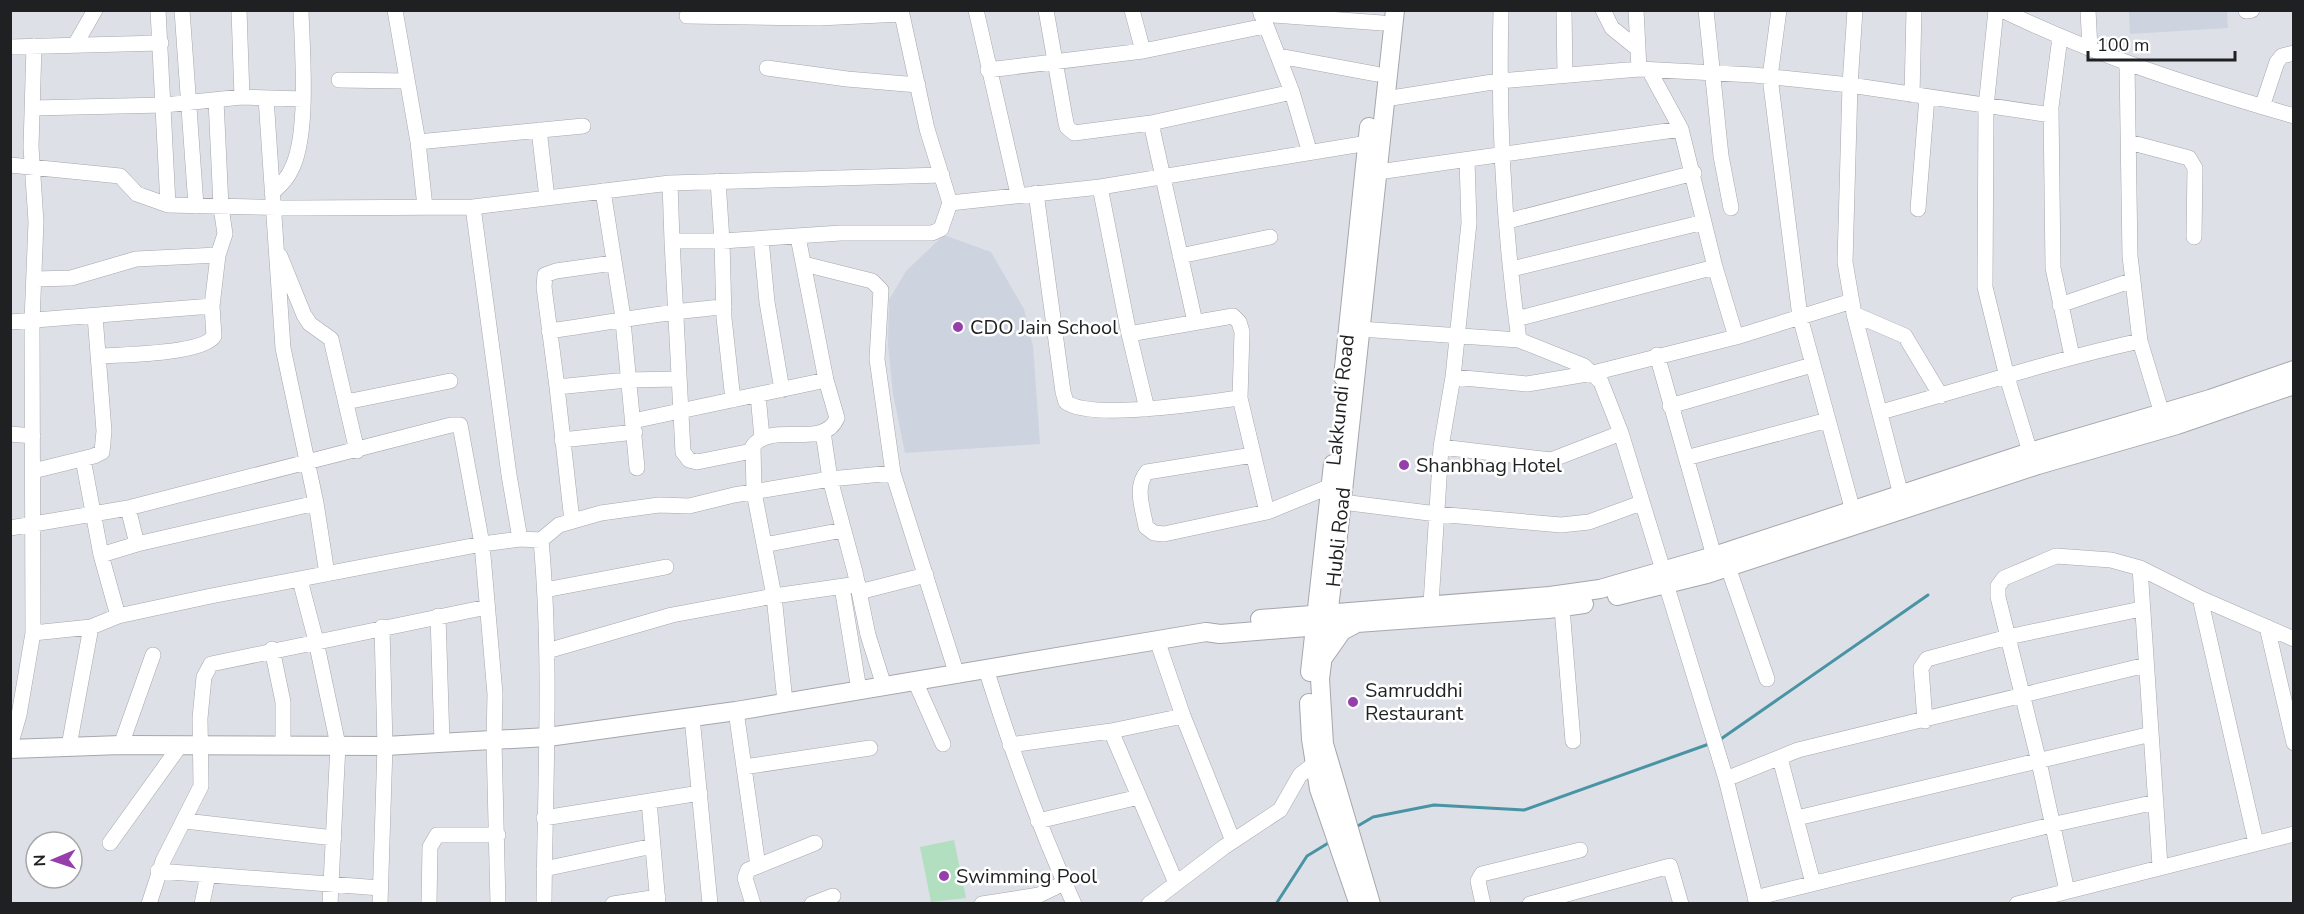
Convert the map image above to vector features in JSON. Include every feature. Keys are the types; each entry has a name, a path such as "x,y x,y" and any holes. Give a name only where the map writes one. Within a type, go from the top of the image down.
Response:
{"main road":[{"name":"Lakkundi Road","path":"1326,585 1331,486 1376,74 1387,15"},
{"name":"Hubli Road","path":"1325,782 1317,657 1326,585 1342,502 1378,172 1385,99 1387,15"},
{"path":"1721,561 1853,511 2030,452 2162,414 2294,370"},
{"path":"10,748 385,746 494,741 736,711 1206,632 1220,634 1286,622 1562,608 2177,425 2294,385"},
{"path":"1358,902 1354,872 1325,782 1314,764 1309,703 1317,657 1357,617 1431,604 1573,594 1665,577"},
{"path":"1286,622 1326,585 1357,617"},
{"path":"1286,622 1301,635 1317,657"}],"street":[{"path":"75,45 95,10"},
{"path":"158,10 168,205"},
{"path":"182,10 196,206"},
{"path":"239,10 242,98"},
{"path":"272,200 291,171 296,157 303,99 301,10"},
{"path":"395,10 418,142 425,207"},
{"path":"976,10 1018,195"},
{"path":"1046,10 1067,127 1074,133 1150,123 1292,92"},
{"path":"1132,10 1143,51"},
{"path":"1501,10 1499,81 1508,221 1519,340"},
{"path":"1564,10 1565,75"},
{"path":"1604,10 1612,28 1638,49"},
{"path":"1636,10 1638,49 1644,70 1681,129 1694,173 1715,267 1736,337"},
{"path":"1706,10 1721,156 1731,208"},
{"path":"1779,10 1770,77 1800,317 1853,511"},
{"path":"1855,10 1850,84 1845,262 1853,308 1901,495"},
{"path":"1914,10 1920,96 1918,209"},
{"path":"1996,10 1986,107 1985,287 2007,378 2030,452"},
{"path":"2002,10 2030,17 2060,37 2127,64 2294,116"},
{"path":"2088,10 2090,49"},
{"path":"2246,11 2252,10"},
{"path":"672,241 722,241 841,233 932,233 941,229 950,202 901,12 819,18 687,16"},
{"path":"988,70 1055,64 1143,51 1262,17 1387,15"},
{"path":"1262,17 1292,92 1309,150"},
{"path":"2060,37 2051,115 2053,268 2072,356"},
{"path":"10,46 161,43"},
{"path":"10,748 19,715 33,633 32,322 36,279 36,222 32,166 34,46"},
{"path":"2262,107 2277,62 2282,56 2294,53"},
{"path":"1279,56 1376,74"},
{"path":"2127,64 2130,256 2140,340 2162,414"},
{"path":"767,68 847,79 918,85"},
{"path":"1385,99 1499,81 1644,70 1714,72 1850,84 1986,107 2051,115"},
{"path":"339,80 406,81"},
{"path":"33,108 164,105 242,98 303,99"},
{"path":"266,98 274,243 283,348 316,503 327,574"},
{"path":"98,356 144,354 206,344 214,336 212,306 218,255 225,234 221,207 216,100"},
{"path":"1150,123 1195,322"},
{"path":"418,142 583,126"},
{"path":"1378,172 1681,129"},
{"path":"539,130 547,198"},
{"path":"2129,142 2189,158 2193,163 2195,168 2194,237"},
{"path":"950,202 1100,187 1309,150 1368,143"},
{"path":"1431,604 1441,447 1453,377 1469,223 1467,160"},
{"path":"10,165 120,176 137,194 168,205 221,207 272,200 473,207 670,183 942,175"},
{"path":"1508,221 1694,173"},
{"path":"718,181 724,307 733,400"},
{"path":"670,183 683,452 688,460 708,461 752,451"},
{"path":"1100,187 1129,334 1147,409"},
{"path":"603,191 622,321 638,468"},
{"path":"1036,193 1066,402 1081,409 1147,409 1240,398"},
{"path":"473,207 509,476 520,539"},
{"path":"1512,269 1704,222"},
{"path":"785,702 774,596 754,492 752,451 756,441 762,438 823,432 832,426 837,418 826,380 798,237"},
{"path":"1180,256 1270,237"},
{"path":"761,239 767,302 782,390"},
{"path":"274,243 304,315 310,324 331,339 357,451"},
{"path":"36,279 80,277 136,259 218,255"},
{"path":"572,521 544,287 545,275 556,271 613,263"},
{"path":"804,264 872,281 881,290 877,359 893,472 957,675"},
{"path":"1516,319 1715,267"},
{"path":"2060,305 2133,279"},
{"path":"10,322 212,306"},
{"path":"549,331 622,321 675,310 724,307"},
{"path":"1453,377 1527,384 1593,374 1657,355 1736,337 1800,317 1853,308 1905,336 1941,396"},
{"path":"33,471 102,452 104,445 95,316"},
{"path":"1129,334 1233,316 1239,322 1242,332 1240,398 1267,512"},
{"path":"1360,329 1519,340 1584,366 1601,382 1621,434 1723,771 1756,901 1813,883 2156,802"},
{"path":"1881,412 2007,378 2072,356 2140,340"},
{"path":"1657,355 1686,458 1721,561 1767,679"},
{"path":"1670,406 1812,365"},
{"path":"557,387 678,378"},
{"path":"562,440 634,426 681,411 826,380"},
{"path":"346,402 450,381"},
{"path":"758,395 762,438"},
{"path":"1686,458 1828,420"},
{"path":"10,528 128,508 308,464 451,425 460,426 482,544 495,694 498,903"},
{"path":"823,432 830,479 843,530 853,588 859,690"},
{"path":"10,434 33,436"},
{"path":"1441,447 1551,460 1621,434"},
{"path":"1253,455 1147,472 1141,479 1139,488 1146,527 1154,533 1164,534 1267,512 1331,486"},
{"path":"83,459 101,555 118,616"},
{"path":"33,633 91,627 118,616 482,544 520,539 541,540 560,525 602,513 660,505 689,506 830,479 893,472"},
{"path":"1342,502 1437,514 1576,524 1641,503"},
{"path":"101,555 137,544 316,503"},
{"path":"128,508 137,544"},
{"path":"764,545 843,530"},
{"path":"541,540 545,590 548,736 544,818 544,903"},
{"path":"2067,891 2039,762 1998,597 1998,586 2004,578 2056,556 2111,560 2140,568 2200,598 2294,639"},
{"path":"545,590 666,567"},
{"path":"2140,568 2160,866"},
{"path":"547,651 672,615 774,596 853,588 926,575"},
{"path":"300,580 316,641 338,745 330,903"},
{"path":"853,588 884,686"},
{"path":"2200,598 2256,843"},
{"path":"150,903 158,871 201,786 200,718 207,670 211,664 272,649 487,607"},
{"path":"1562,608 1573,741"},
{"path":"1925,720 1921,668 1923,662 2008,637 2141,609"},
{"path":"438,616 442,742"},
{"path":"69,747 91,627"},
{"path":"158,871 332,883 380,896 385,746 382,627"},
{"path":"2267,627 2294,743"},
{"path":"1157,640 1183,716 1233,841"},
{"path":"272,649 283,702 283,745"},
{"path":"121,746 153,655"},
{"path":"1723,771 1780,759 1798,750 1851,736 2022,697 2146,665"},
{"path":"986,669 1010,745 1038,821 1074,903"},
{"path":"915,681 943,744"},
{"path":"736,711 758,866"},
{"path":"1010,745 1111,731 1183,716"},
{"path":"692,717 710,903"},
{"path":"1111,731 1176,883"},
{"path":"1797,818 2143,736"},
{"path":"110,843 178,747"},
{"path":"744,767 870,748"},
{"path":"1780,759 1813,883"},
{"path":"1149,903 1233,841 1280,810 1300,775 1314,764"},
{"path":"544,818 700,793"},
{"path":"1038,821 1139,797"},
{"path":"613,903 658,900 649,801"},
{"path":"185,820 334,838"},
{"path":"2017,903 2294,834"},
{"path":"429,903 430,847 437,835 498,835"},
{"path":"753,903 745,873 815,843"},
{"path":"544,869 653,846"},
{"path":"1483,903 1478,881 1482,874 1580,850"},
{"path":"1530,903 1587,896 1670,866 1681,903"},
{"path":"202,903 208,875"},
{"path":"982,903 1039,895 1064,883"},
{"path":"812,903 832,896"}],"shaded area":[{"path":"2129,11 2227,11 2228,28 2130,34"},
{"name":"CDO Jain School","path":"944,235 991,252 1024,309 1033,346 1040,444 905,453 893,394 888,345 889,300 906,271"}],"green space":[{"name":"Swimming Pool","path":"954,840 966,898 931,902 920,847"}],"waterway":[{"path":"1718,741 1928,595"},
{"path":"1356,827 1373,817 1434,805 1524,810 1709,744"},
{"path":"1276,904 1307,856 1330,842"}],"place":[{"name":"CDO Jain School","path":"958,327"},
{"name":"Shanbhag Hotel","path":"1404,465"},
{"name":"Samruddhi Restaurant","path":"1353,702"},
{"name":"Swimming Pool","path":"944,876"}]}
